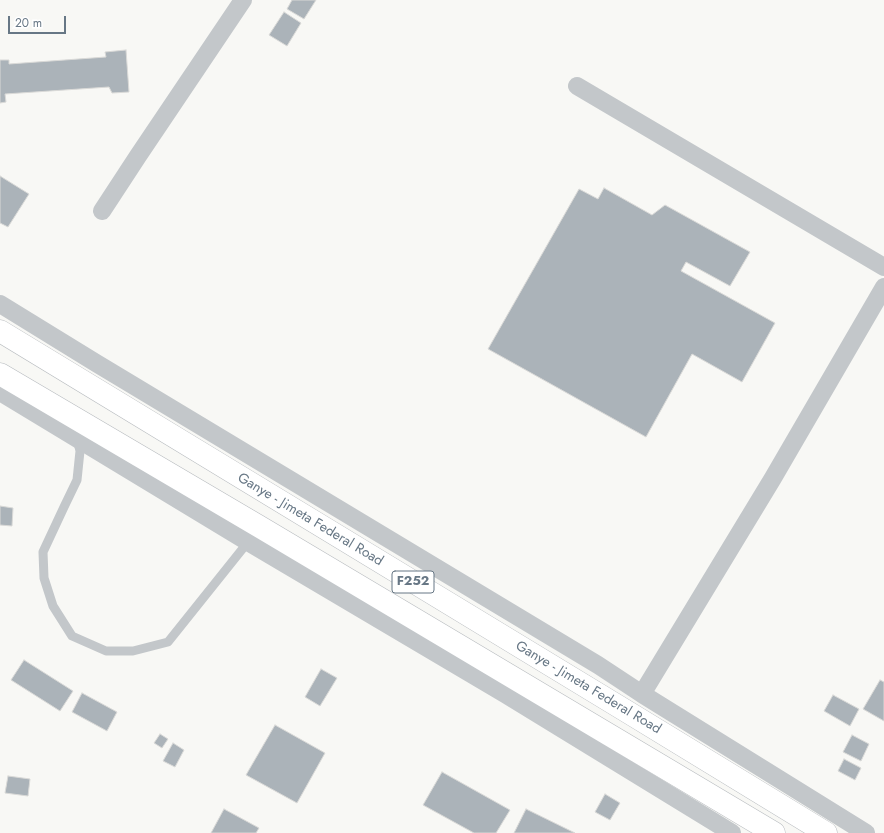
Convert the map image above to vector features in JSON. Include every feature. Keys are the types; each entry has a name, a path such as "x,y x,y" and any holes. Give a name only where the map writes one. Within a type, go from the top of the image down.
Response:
{"main road":[{"name":"Ganye - Jimeta Federal Road","path":"0,331 826,833"},
{"name":"Ganye - Jimeta Federal Road","path":"0,374 774,833"}],"street":[{"path":"102,211 244,0"},
{"path":"577,86 884,267"},
{"path":"642,694 769,484 884,287"},
{"path":"0,304 96,364 598,665 642,694 866,833"},
{"path":"0,392 77,440 505,694 732,833"}],"lane":[{"path":"77,440 80,451 77,480 43,552 44,578 53,606 72,636 106,651 134,651 168,642 248,542"}],"building":[{"path":"292,0 316,0 304,19 287,9"},
{"path":"284,12 301,23 287,46 269,35"},
{"path":"126,50 129,92 112,93 109,87 5,94 6,102 0,103 0,60 9,60 9,64 106,57 105,52"},
{"path":"0,176 29,194 8,227 0,223"},
{"path":"604,188 652,215 665,205 750,252 730,286 686,262 681,271 775,323 742,382 692,354 646,437 488,349 579,189 598,199"},
{"path":"0,506 13,508 12,526 0,525"},
{"path":"24,660 73,691 60,711 11,680"},
{"path":"321,669 337,678 320,706 305,697"},
{"path":"880,680 884,682 884,721 863,709"},
{"path":"82,693 117,712 107,731 72,712"},
{"path":"833,695 859,709 850,726 824,711"},
{"path":"275,725 325,753 297,803 246,775"},
{"path":"160,734 168,739 162,748 154,743"},
{"path":"852,735 869,744 861,761 843,752"},
{"path":"173,743 184,750 175,767 163,761"},
{"path":"844,759 861,768 855,780 838,771"},
{"path":"442,772 510,810 496,833 474,833 423,805"},
{"path":"8,776 30,779 28,796 5,793"},
{"path":"605,794 620,803 610,820 595,812"},
{"path":"224,809 259,828 256,833 211,833"},
{"path":"526,809 575,833 514,833"}]}
